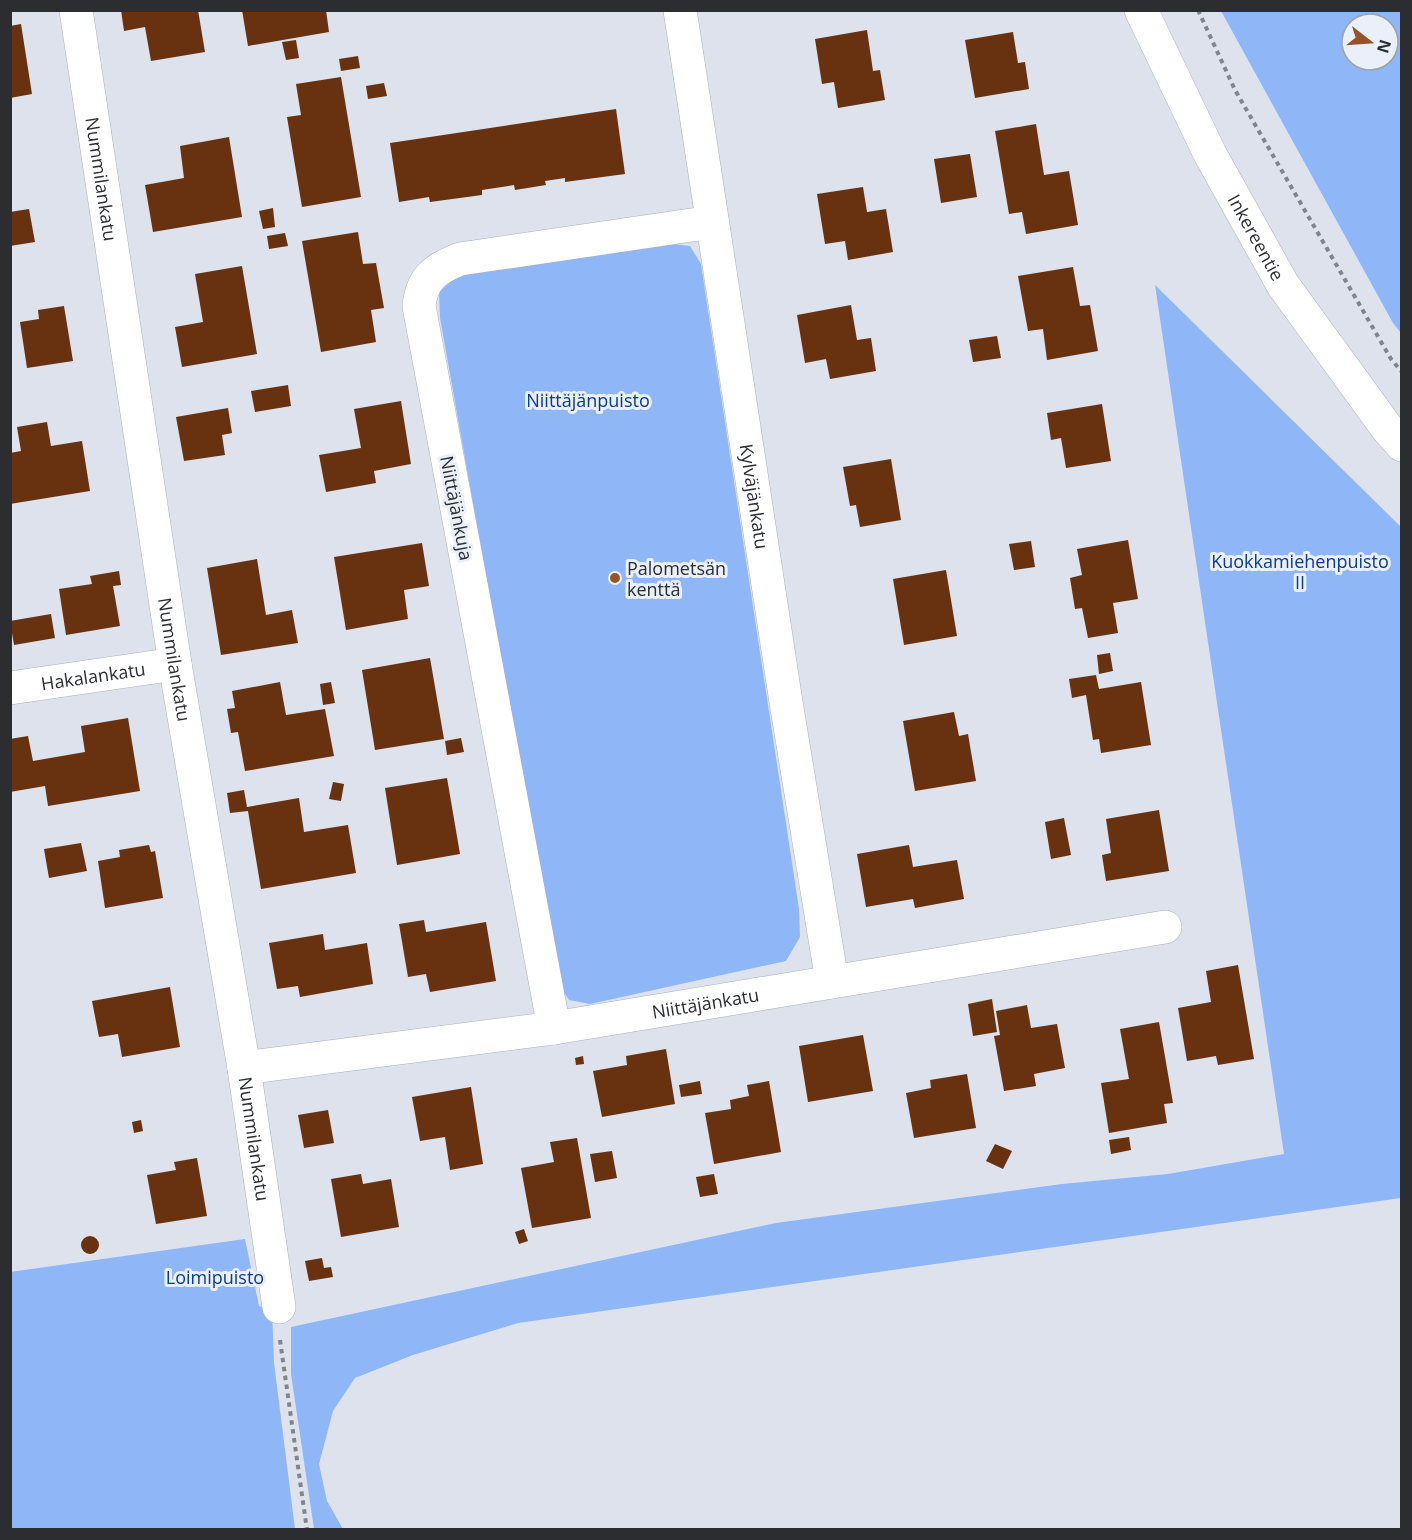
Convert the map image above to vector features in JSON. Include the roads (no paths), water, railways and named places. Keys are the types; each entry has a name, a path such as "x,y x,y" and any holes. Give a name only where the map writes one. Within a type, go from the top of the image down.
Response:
{"street":[{"name":"Nummilankatu","path":"76,10 175,664 244,1068 279,1306"},
{"name":"Kylväjänkatu","path":"680,10 832,981"},
{"name":"Inkereentie","path":"1141,10 1210,154 1283,285 1401,445"},
{"name":"Niittäjänkuja","path":"554,1028 419,306 421,290 431,275 460,259 712,222"},
{"name":"Hakalankatu","path":"10,688 175,664"},
{"name":"Niittäjänkatu","path":"244,1068 554,1028 1165,927"}],"place":[{"name":"Palometsän kenttä","path":"615,578"}],"park label":[{"name":"Niittäjänpuisto","path":"588,400"},
{"name":"Kuokkamiehenpuisto II","path":"1300,571"},
{"name":"Loimipuisto","path":"215,1277"}]}
